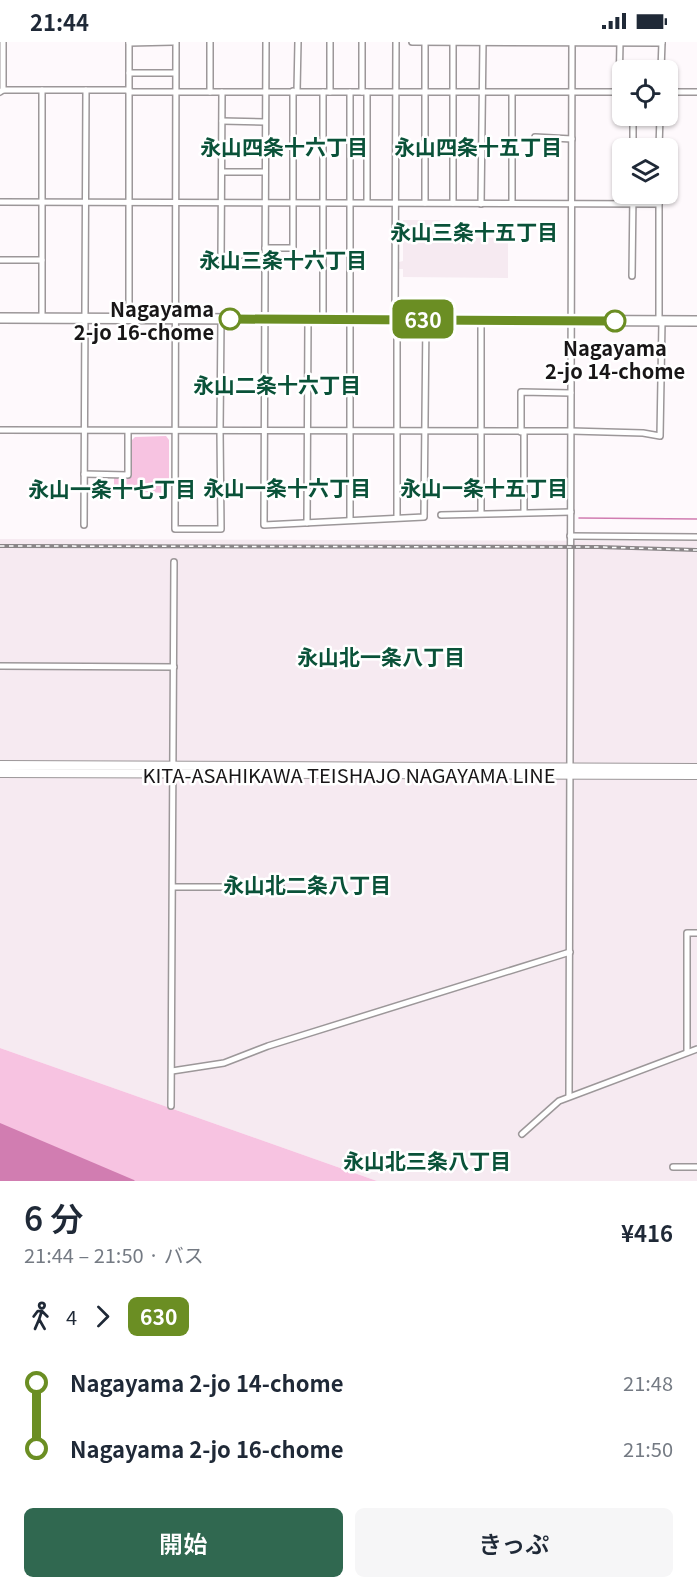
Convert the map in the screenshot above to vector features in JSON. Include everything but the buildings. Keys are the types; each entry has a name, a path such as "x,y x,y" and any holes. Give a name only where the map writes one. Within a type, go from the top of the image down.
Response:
{"highway":[{"path":"0,318 697,321"}],"main road":[{"name":"KITA-ASAHIKAWA TEISHAJO NAGAYAMA LINE","path":"0,765 173,769 569,771 697,768"},
{"name":"KITA-ASAHIKAWA TEISHAJO NAGAYAMA LINE","path":"0,773 173,769"},
{"name":"KITA-ASAHIKAWA TEISHAJO NAGAYAMA LINE","path":"569,771 697,776"}],"street":[{"path":"3,42 1,91 612,92"},
{"path":"129,318 129,43 174,42 175,529 221,529 221,319"},
{"path":"210,42 210,92"},
{"path":"266,42 264,525 424,516 426,319"},
{"path":"265,248 293,248 295,91 298,42"},
{"path":"330,42 330,92"},
{"path":"362,42 367,202"},
{"path":"396,42 397,517"},
{"path":"412,42 662,43 661,60"},
{"path":"425,42 425,203"},
{"path":"453,42 453,203"},
{"path":"481,204 483,42"},
{"path":"569,1096 572,42"},
{"path":"620,42 620,60"},
{"path":"129,73 175,73"},
{"path":"42,90 42,318"},
{"path":"84,525 86,90"},
{"path":"222,92 221,261 264,262"},
{"path":"323,92 323,319"},
{"path":"350,92 350,520"},
{"path":"678,92 697,92"},
{"path":"512,93 512,203"},
{"path":"222,122 265,122"},
{"path":"535,137 572,139"},
{"path":"222,147 265,147"},
{"path":"222,172 265,172"},
{"path":"0,202 612,204"},
{"path":"632,276 633,204"},
{"path":"0,430 571,431 643,433 660,436 659,204"},
{"path":"0,260 42,260"},
{"path":"307,523 308,319"},
{"path":"481,320 481,513"},
{"path":"524,512 521,392 571,393"},
{"path":"84,474 128,475 128,430"},
{"path":"441,515 571,512"},
{"path":"570,536 697,537"},
{"path":"171,1106 174,562"},
{"path":"0,666 174,667"},
{"path":"173,887 281,887"},
{"path":"687,1052 687,933 697,933"},
{"path":"172,1071 224,1063 279,1043 570,952"},
{"path":"522,1134 559,1101 569,1096 697,1049"},
{"path":"673,1167 697,1167"}],"shaded area":[{"path":"403,220 440,220 441,241 448,241 448,237 508,238 508,278 403,277 403,269 399,269 399,262 403,261 403,234 400,234 400,226 403,226"},
{"path":"166,436 169,440 169,493 114,491 114,477 132,477 132,440 135,437"},
{"path":"0,539 697,541 697,1181 377,1181 0,1048"},
{"path":"0,1048 377,1181 135,1181 0,1129"},
{"path":"0,1123 134,1180 135,1181 0,1181"}],"waterway":[{"path":"579,518 697,519"}],"railway":[{"path":"0,546 599,547 697,550"}],"bus line":[{"name":"630","path":"230,319 615,321"}],"place":[{"name":"Nagayama 2-jo 16-chome","path":"230,319"},
{"name":"Nagayama 2-jo 14-chome","path":"615,321"}],"district":[{"name":"永山四条十六丁目","path":"284,146"},
{"name":"永山四条十五丁目","path":"478,146"},
{"name":"永山三条十五丁目","path":"474,231"},
{"name":"永山三条十六丁目","path":"283,259"},
{"name":"永山二条十六丁目","path":"277,384"},
{"name":"永山一条十六丁目","path":"287,487"},
{"name":"永山一条十五丁目","path":"484,487"},
{"name":"永山一条十七丁目","path":"112,488"},
{"name":"永山北一条八丁目","path":"381,656"},
{"name":"永山北二条八丁目","path":"307,884"},
{"name":"永山北三条八丁目","path":"427,1160"}]}
